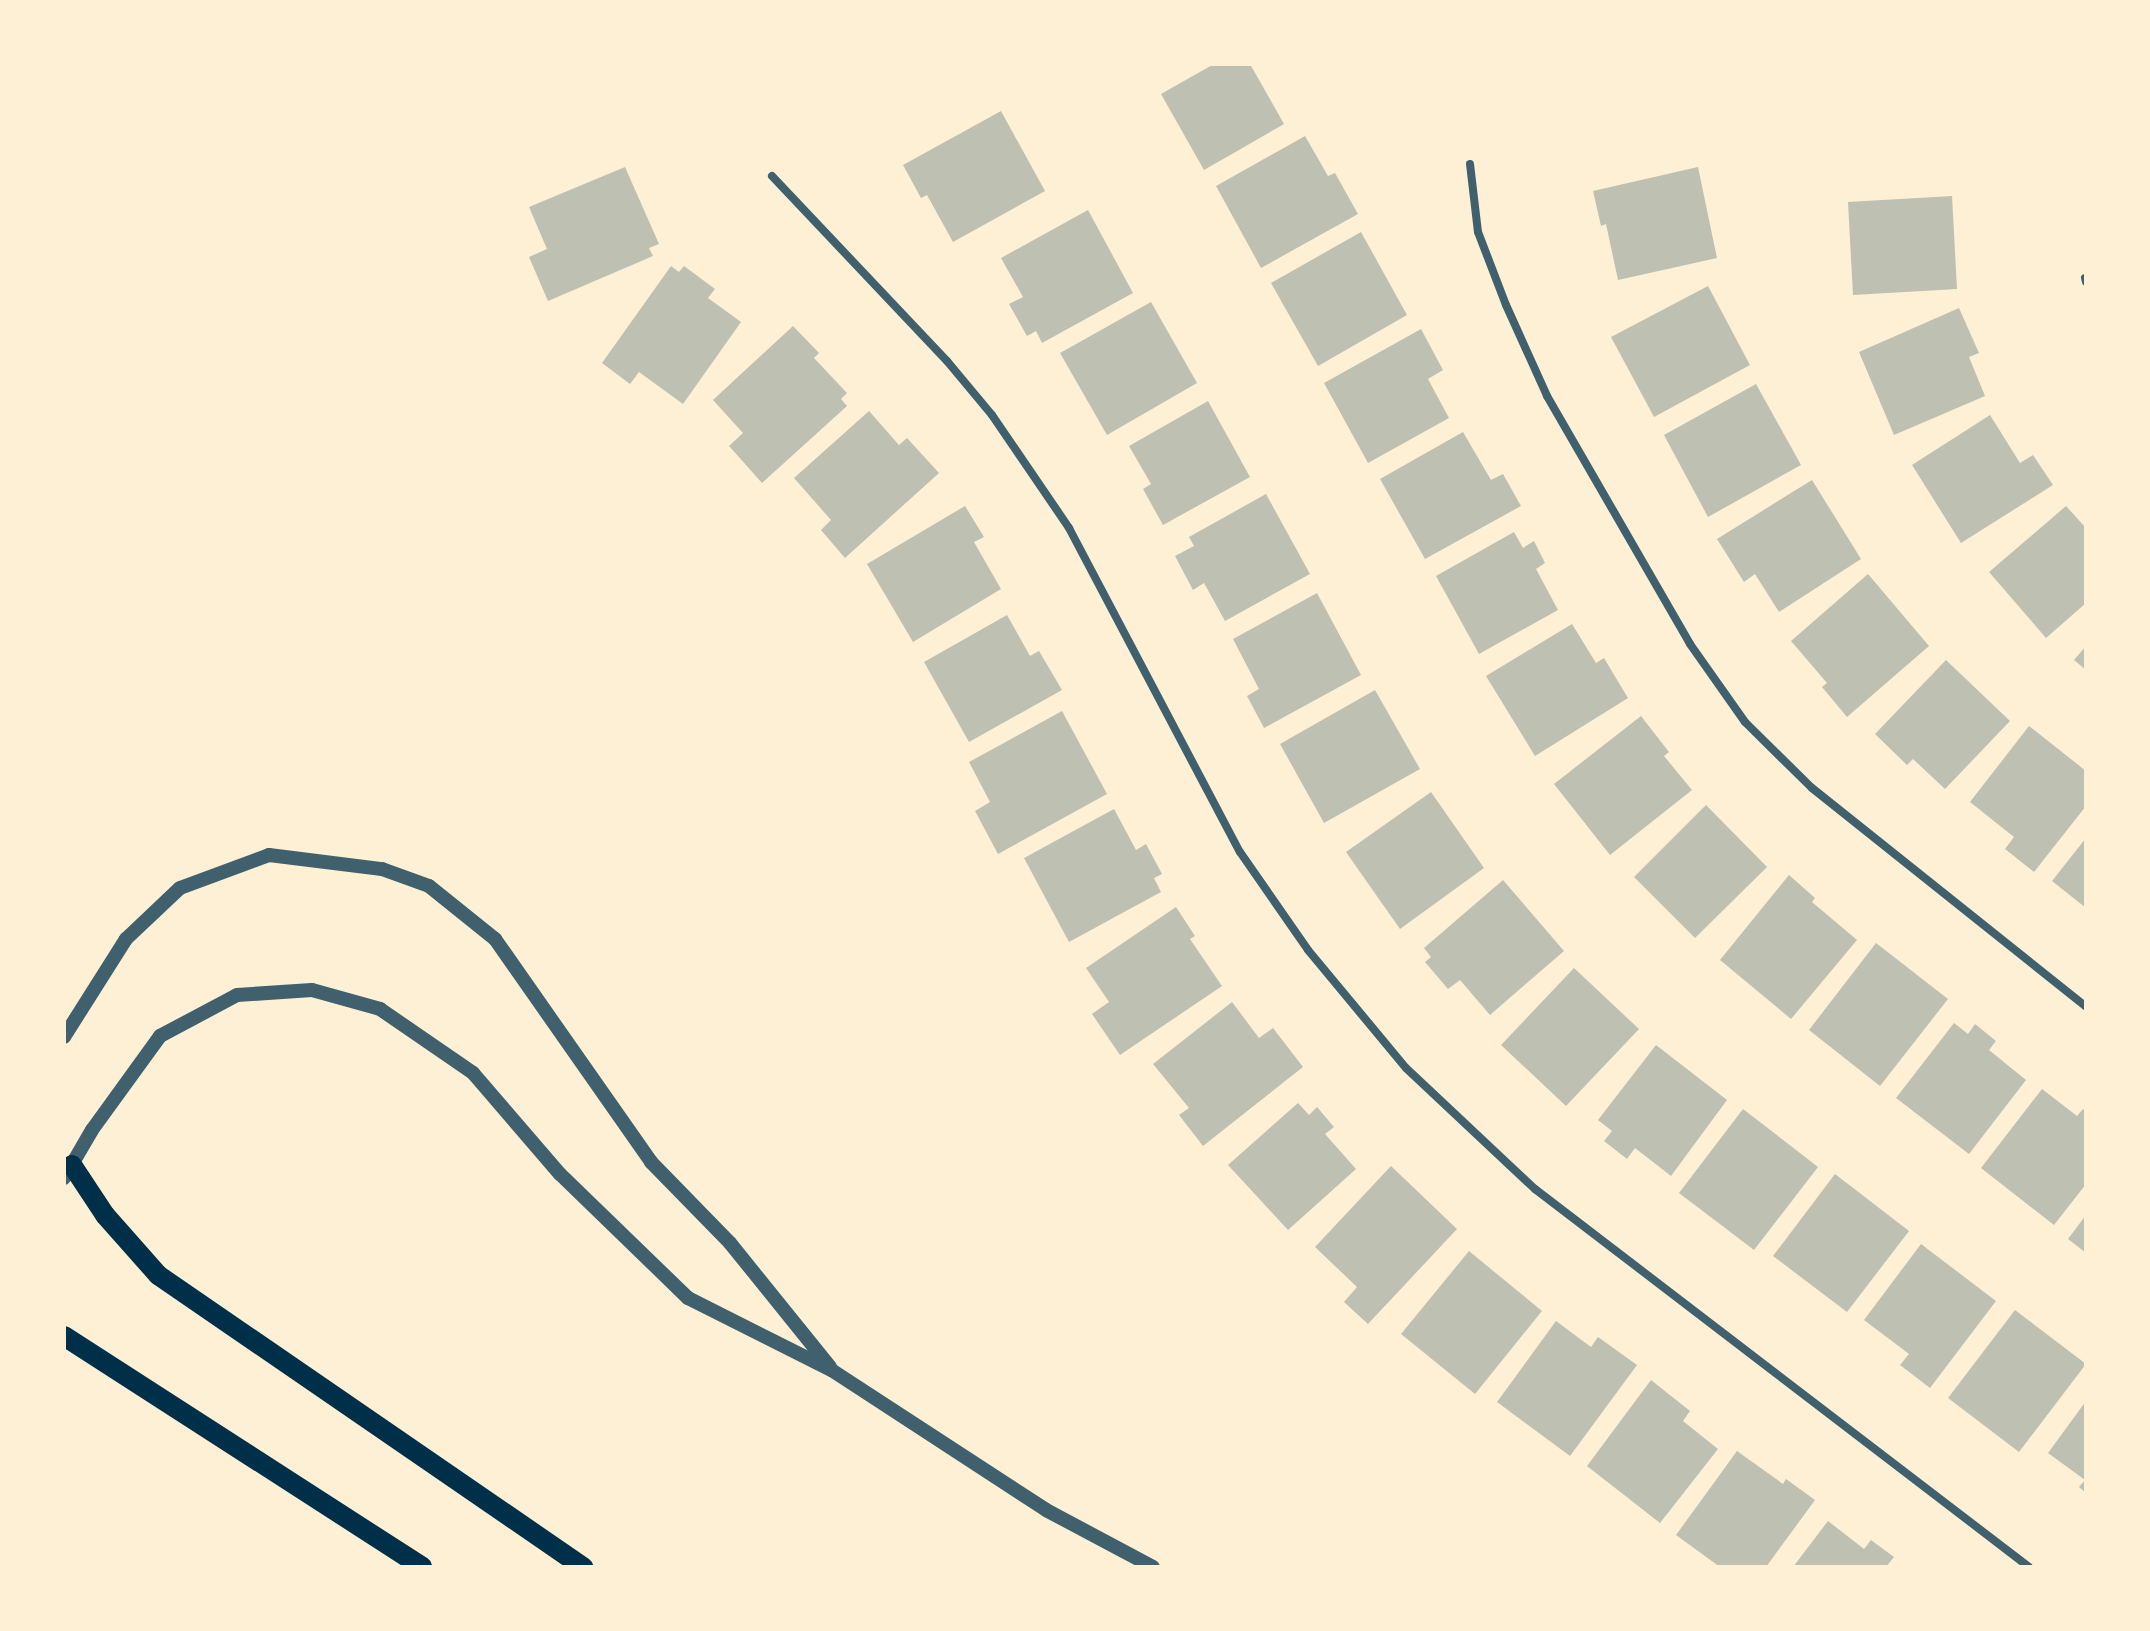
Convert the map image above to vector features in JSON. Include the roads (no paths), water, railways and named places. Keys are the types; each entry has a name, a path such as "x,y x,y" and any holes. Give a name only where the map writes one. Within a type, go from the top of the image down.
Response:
{"main road":[{"path":"68,1172 158,1275 583,1567"},
{"path":"64,1336 422,1567"}],"street":[{"path":"1470,164 1478,232 1506,305 1547,396 1690,644 1745,722 1812,788 2086,1007"},
{"path":"772,176 947,361 992,415 1069,528 1240,852 1308,950 1406,1068 1535,1189 2029,1567"},
{"path":"64,1037 126,939 180,888 233,866 269,855 326,860 382,869 429,886 495,939 651,1162 730,1243 833,1371"},
{"path":"68,1172 92,1130 160,1036 237,995 312,990 380,1009 473,1073 560,1174 688,1298 833,1371 1046,1510 1153,1567"}]}
